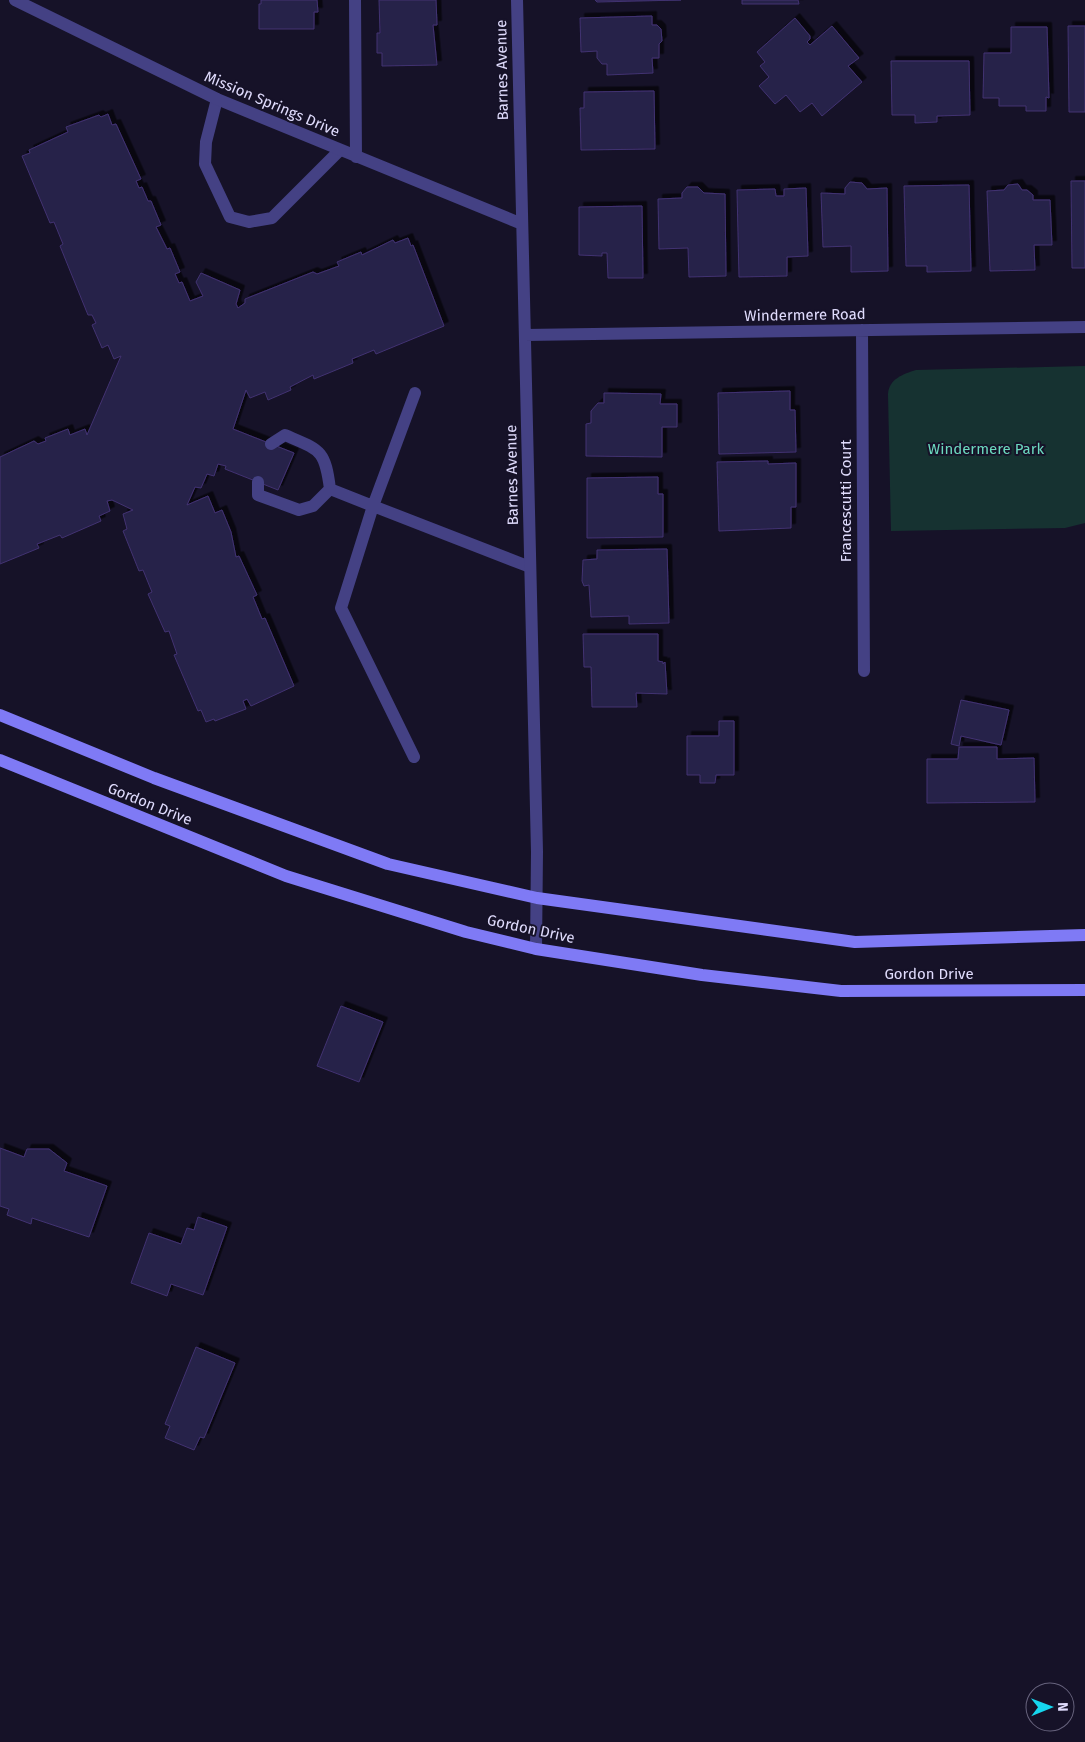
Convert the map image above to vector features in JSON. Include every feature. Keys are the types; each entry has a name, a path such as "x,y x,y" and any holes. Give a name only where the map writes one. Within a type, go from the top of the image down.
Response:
{"main road":[{"name":"Gordon Drive","path":"0,715 154,778 388,864 537,898 855,942 1085,935"},
{"name":"Gordon Drive","path":"0,760 286,876 466,932 536,949 702,975 842,991 1085,990"}],"street":[{"name":"Mission Springs Drive","path":"15,0 217,99 522,224"},
{"path":"355,0 356,157"},
{"name":"Barnes Avenue","path":"517,0 537,898 536,949"},
{"path":"217,99 206,142 205,164 230,216 249,222 272,218 340,150"},
{"name":"Windermere Road","path":"525,335 1085,327"},
{"name":"Francescutti Court","path":"862,330 864,672"},
{"path":"414,756 341,608 372,506 415,393"},
{"path":"271,444 285,435 316,449 327,463 330,489"},
{"path":"258,482 258,495 299,510 313,506 330,489"},
{"path":"330,489 530,567"}],"green space":[{"name":"Windermere Park","path":"1085,366 1085,523 1065,528 891,531 888,394 894,381 902,375 916,370"}],"building":[{"path":"261,0 317,0 318,12 314,12 314,29 259,29 259,4 261,4"},
{"path":"379,0 436,0 437,25 433,25 437,65 382,66 382,53 377,53 377,33 380,33"},
{"path":"595,0 681,0 597,2"},
{"path":"742,0 798,0 799,4 742,4"},
{"path":"652,16 652,25 657,25 661,29 662,41 659,44 659,58 652,58 653,73 607,75 607,64 602,64 597,58 597,51 581,52 580,18"},
{"path":"795,18 810,36 807,42 810,45 832,26 859,58 848,66 862,82 822,116 812,103 800,112 786,95 775,104 759,86 769,77 760,66 765,62 757,52"},
{"path":"1068,26 1085,26 1085,112 1069,112"},
{"path":"1011,27 1047,27 1049,98 1046,97 1046,111 1026,111 1026,106 999,106 999,98 983,98 984,53 1011,53"},
{"path":"891,61 969,61 970,115 937,116 937,122 915,123 915,115 892,115"},
{"path":"654,91 655,149 581,150 580,108 584,108 584,92"},
{"path":"108,114 112,125 116,124 141,179 136,181 139,188 142,187 148,201 151,201 161,225 156,227 167,249 170,248 180,272 175,274 179,283 182,282 190,301 203,296 196,282 201,273 240,290 236,304 238,308 245,303 245,299 313,272 317,274 339,266 337,262 361,252 362,255 393,240 395,243 408,238 411,246 413,245 444,326 376,354 374,350 352,359 353,363 314,379 313,375 290,387 291,390 268,400 265,392 250,398 246,390 233,429 294,453 278,490 225,469 226,466 218,464 214,476 207,474 201,488 195,487 187,505 208,496 215,513 222,510 231,532 236,557 239,556 257,595 253,597 262,619 265,618 294,686 251,706 247,699 243,701 246,709 215,721 214,719 206,722 201,710 198,711 174,655 177,654 169,631 165,632 148,594 152,592 143,570 139,571 123,531 127,529 123,514 133,510 112,500 107,501 110,511 99,516 101,521 62,538 60,535 37,544 39,548 0,564 0,457 34,441 38,444 46,441 45,438 68,429 70,435 85,429 87,435 121,356 114,359 108,345 102,348 92,325 96,323 92,315 88,315 60,246 63,244 54,222 50,223 22,156 30,153 29,150 68,132 66,127 99,115 101,117"},
{"path":"1071,181 1085,181 1085,268 1072,268"},
{"path":"850,182 862,183 867,189 887,188 888,271 851,272 851,246 823,247 821,193 845,194 845,188"},
{"path":"1018,184 1022,190 1027,190 1033,195 1033,200 1050,200 1052,245 1034,245 1035,270 990,271 987,191 1004,190 1008,185"},
{"path":"969,185 971,271 927,272 927,266 906,266 904,186"},
{"path":"687,187 698,187 704,193 725,194 726,276 689,277 688,248 659,249 658,199 682,198 682,193"},
{"path":"806,188 808,256 787,257 787,276 739,277 737,190 775,189 776,196 784,196 784,189"},
{"path":"642,206 643,278 608,278 607,253 602,253 602,256 579,255 579,207"},
{"path":"790,391 790,410 795,410 796,452 719,454 718,393"},
{"path":"604,393 661,394 660,404 677,404 677,427 662,427 662,457 586,456 586,424 591,423 591,411 598,403 604,403"},
{"path":"768,461 768,464 796,463 796,507 791,507 791,528 719,531 717,462"},
{"path":"658,477 658,494 663,494 663,537 587,538 587,478"},
{"path":"667,549 669,623 629,624 629,616 591,617 589,585 584,586 582,581 583,560 597,559 597,550"},
{"path":"583,634 658,634 658,661 663,662 663,664 665,662 667,694 636,693 637,707 592,707 591,667 584,667"},
{"path":"961,700 1009,710 1001,745 961,736 959,746 951,744"},
{"path":"719,721 734,721 734,775 716,775 715,783 700,783 700,775 687,775 687,736 719,736"},
{"path":"959,747 997,747 997,759 1034,758 1035,802 927,803 927,759 958,759"},
{"path":"341,1006 383,1022 359,1082 317,1066"},
{"path":"0,1148 24,1157 27,1149 49,1149 67,1163 64,1171 107,1186 89,1237 32,1218 31,1224 7,1215 9,1209 0,1206"},
{"path":"198,1217 227,1227 203,1295 171,1284 167,1296 131,1283 149,1233 181,1244 187,1228 194,1230"},
{"path":"196,1347 235,1363 204,1438 200,1437 194,1450 165,1438 170,1426 165,1424"}]}
